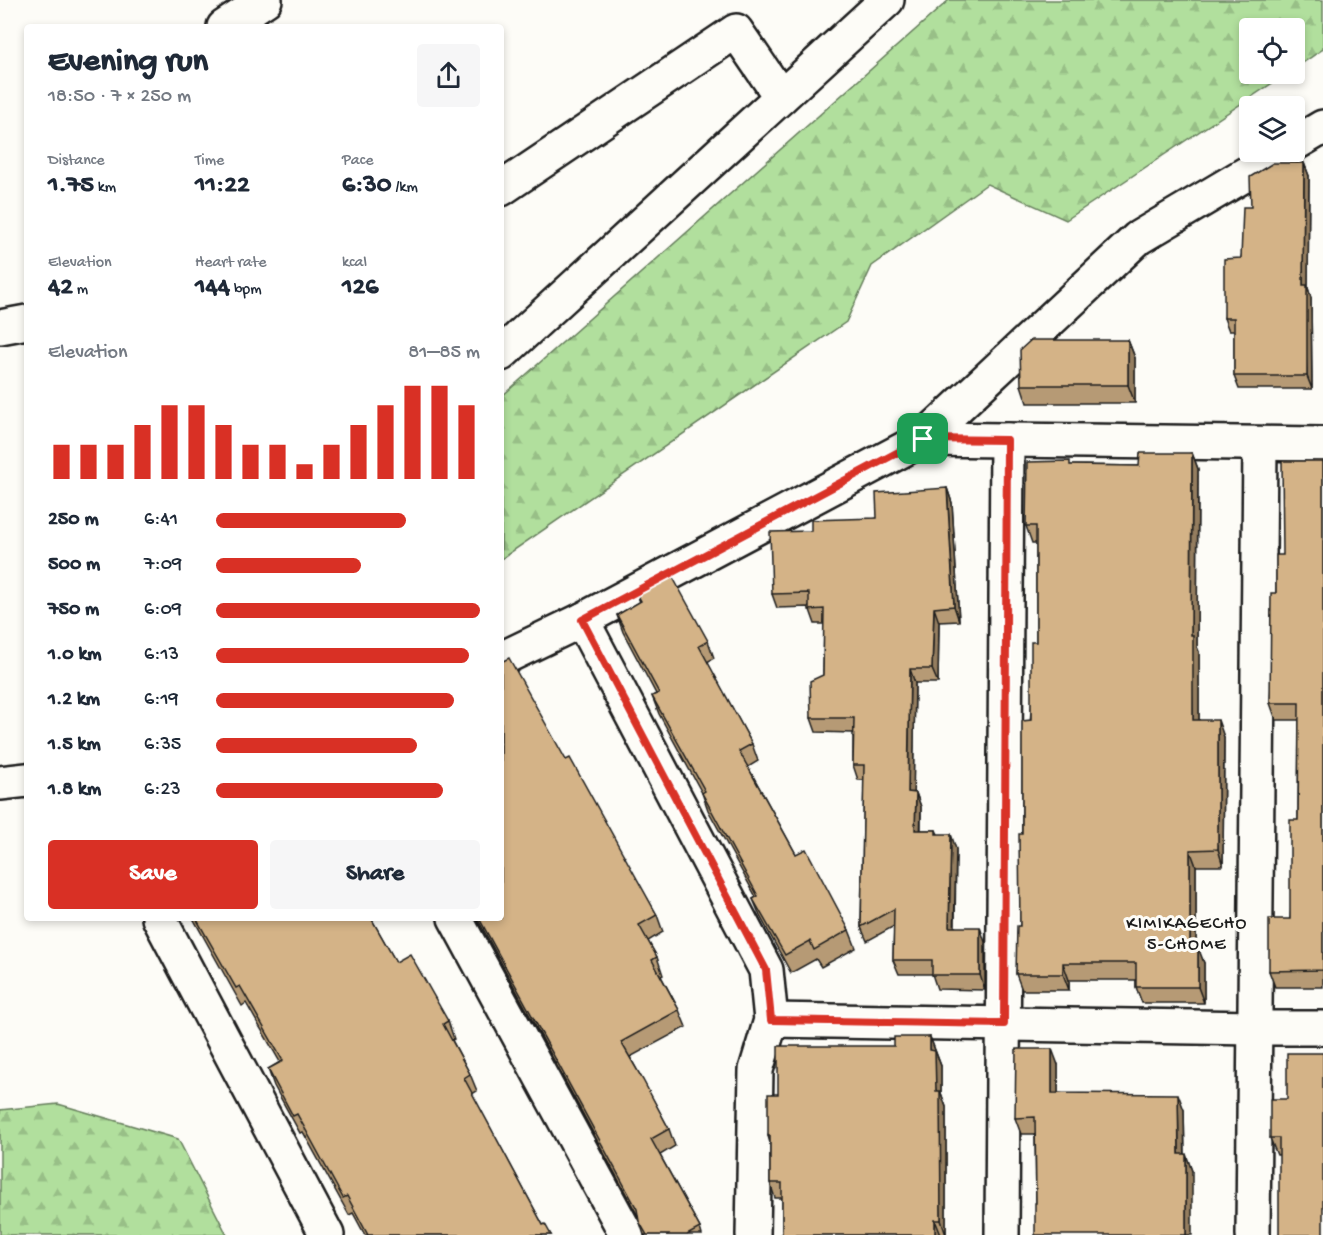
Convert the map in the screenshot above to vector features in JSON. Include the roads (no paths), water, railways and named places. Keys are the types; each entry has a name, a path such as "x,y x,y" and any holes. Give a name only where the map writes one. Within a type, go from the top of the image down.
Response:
{"street":[{"path":"229,24 266,0"},
{"path":"504,351 887,0"},
{"path":"504,187 736,32 782,97"},
{"path":"1305,138 1323,127"},
{"path":"504,658 582,620 923,439 1138,238 1266,162"},
{"path":"0,327 24,323"},
{"path":"923,439 1323,444"},
{"path":"1002,1235 1007,440"},
{"path":"1253,1235 1260,444"},
{"path":"582,620 766,970 771,1020 756,1070 753,1235"},
{"path":"0,783 24,780"},
{"path":"161,921 327,1235"},
{"path":"457,921 627,1235"},
{"path":"771,1020 1323,1028"}],"district":[{"name":"KIMIKAGECHO 5-CHOME","path":"1187,934"}]}
